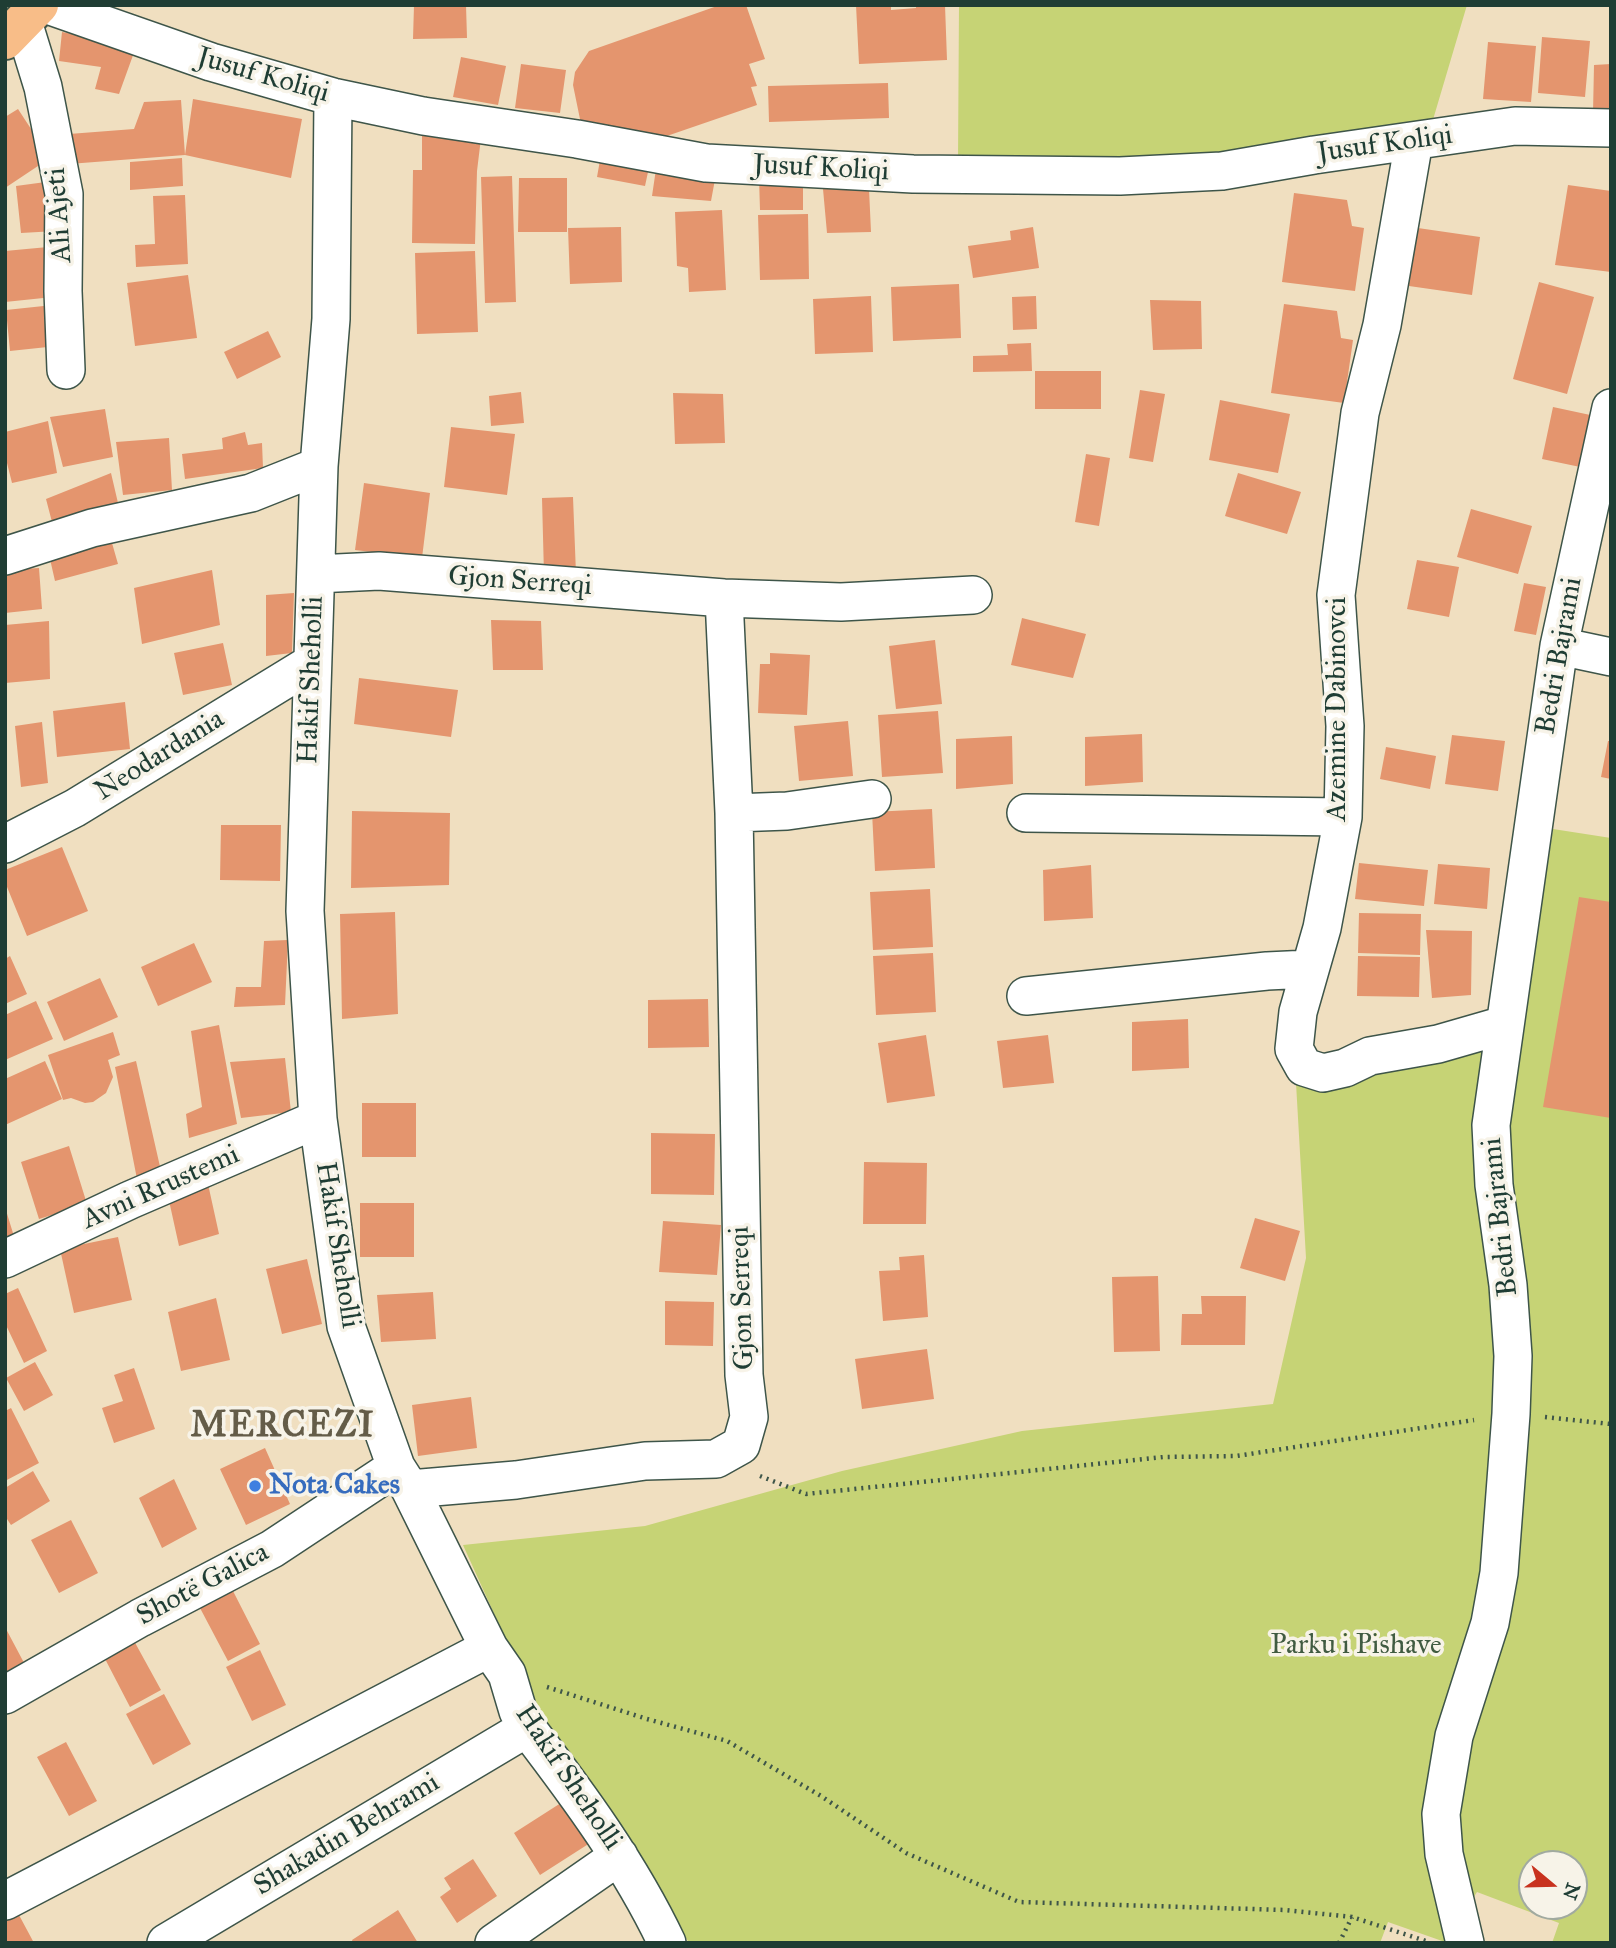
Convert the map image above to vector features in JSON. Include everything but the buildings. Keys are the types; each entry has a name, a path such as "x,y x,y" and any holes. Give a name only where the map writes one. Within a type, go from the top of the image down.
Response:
{"street":[{"name":"Jusuf Koliqi","path":"29,18 211,62 333,97 423,116 577,139 706,163 913,174 1120,176 1222,171 1515,126 1611,128"},
{"name":"Ali Ajeti","path":"29,18 64,194 63,291 66,370"},
{"name":"Hakif Sheholli","path":"333,97 331,318 319,466 305,911 318,1119 345,1326 403,1478 498,1661 518,1711 527,1728 645,1896 667,1943"},
{"name":"Azemine Dabinovci","path":"1414,141 1382,325 1360,412 1336,595 1345,726 1343,817 1322,928 1298,1012 1293,1049 1304,1067 1323,1073 1345,1068 1370,1056 1438,1044 1504,1025"},
{"name":"Bedri Bajrami","path":"1465,1943 1444,1854 1441,1814 1454,1736 1490,1623 1499,1573 1513,1356 1508,1285 1494,1185 1491,1125 1559,646 1611,408"},
{"path":"5,556 92,528 251,493 319,466"},
{"name":"Gjon Serreqi","path":"316,575 380,571 724,598 841,602 973,595"},
{"name":"Gjon Serreqi","path":"716,1459 741,1446 749,1417 744,1375 734,813 724,598"},
{"path":"1559,646 1611,657"},
{"name":"Neodardania","path":"5,844 75,808 312,663"},
{"path":"734,813 787,811 872,799"},
{"path":"1026,813 1343,817"},
{"path":"1026,996 1309,969"},
{"name":"Avni Rrustemi","path":"5,1259 130,1200 318,1119"},
{"path":"403,1478 516,1480 645,1461 716,1459"},
{"name":"Shotë Galica","path":"5,1695 140,1618 403,1478"},
{"path":"5,1901 498,1661"},
{"name":"Shakadin Behrami","path":"166,1943 527,1728"},
{"path":"494,1943 619,1856"}],"path":[{"path":"716,1459 806,1494 1164,1457 1236,1456 1511,1414 1611,1423"},
{"path":"498,1661 647,1720 727,1741 821,1797 905,1853 1019,1902 1285,1910 1352,1917 1432,1943"},
{"path":"1339,1943 1352,1917"}],"green space":[{"path":"959,5 1467,5 1432,123 1209,165 958,159"},
{"name":"Parku i Pishave","path":"1553,829 1611,838 1611,1943 1552,1943 1559,1923 1551,1920 1588,1920 1588,1850 1518,1850 1518,1908 1477,1892 1445,1942 1388,1922 1380,1943 689,1943 628,1839 539,1713 463,1545 645,1526 842,1471 1022,1431 1273,1404 1306,1258 1296,1083 1480,1051 1521,1038"}],"place":[{"name":"Nota Cakes","path":"255,1486"}],"district":[{"name":"MERCEZI","path":"283,1427"}]}
